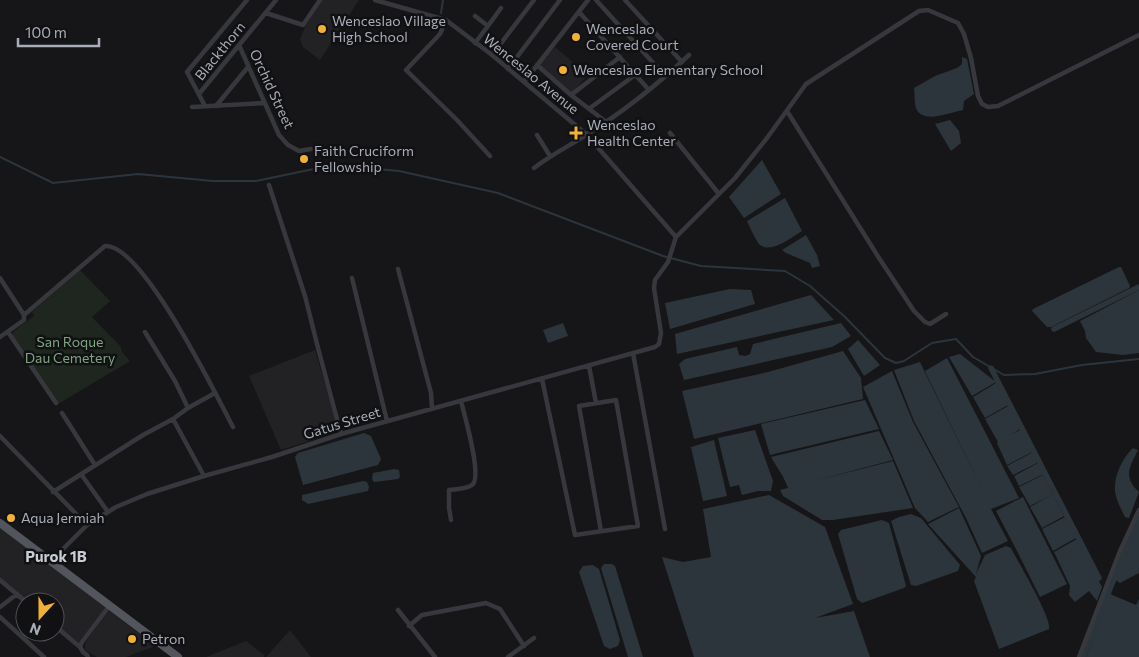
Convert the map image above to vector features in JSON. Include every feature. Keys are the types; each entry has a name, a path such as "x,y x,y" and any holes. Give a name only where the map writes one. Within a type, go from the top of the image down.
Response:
{"main road":[{"path":"0,523 178,657"}],"street":[{"path":"205,106 187,72 247,0"},
{"name":"Blackthorn","path":"199,94 276,0"},
{"path":"266,13 303,26 320,0"},
{"name":"Wenceslao Avenue","path":"375,0 446,20 492,55 586,134 676,237"},
{"path":"492,55 534,0"},
{"path":"508,69 560,0"},
{"path":"524,82 588,0"},
{"path":"596,0 665,76"},
{"path":"625,0 682,62"},
{"path":"475,43 501,8"},
{"path":"676,237 734,178 806,84 919,10 928,10 958,24 964,34 971,58 978,96 982,104 988,107 998,106 1139,35"},
{"path":"578,12 649,90"},
{"path":"475,16 488,26"},
{"path":"446,20 440,34 406,70 457,120 490,156"},
{"name":"Orchid Street","path":"239,45 279,135 288,145 299,151 311,148"},
{"path":"534,168 649,90 689,55"},
{"path":"572,95 620,57"},
{"path":"537,65 605,121"},
{"path":"216,106 248,67"},
{"path":"590,108 635,74"},
{"path":"192,107 264,103"},
{"path":"787,111 914,311 925,322 930,324 946,314"},
{"path":"670,133 719,194"},
{"path":"537,135 550,156"},
{"path":"269,185 305,296 341,434"},
{"name":"Gatus Street","path":"51,561 87,525 108,512 147,494 272,457 341,434 655,347 659,344 661,333 654,288 655,280 668,262 676,237"},
{"path":"0,337 105,246 109,246 129,257 146,276 167,308 233,426"},
{"path":"398,269 431,393 432,409"},
{"path":"0,278 24,317"},
{"path":"352,278 387,421"},
{"path":"8,332 56,403"},
{"path":"145,332 175,381 188,408"},
{"path":"633,353 665,529"},
{"path":"589,366 596,403"},
{"path":"542,379 575,536 638,526 616,400 579,406 601,531"},
{"path":"53,492 142,435 173,419 215,393"},
{"path":"451,520 449,490 472,486 476,477 473,452 461,401"},
{"path":"62,413 95,465"},
{"path":"173,419 204,476"},
{"path":"0,436 87,525"},
{"path":"81,474 108,512"},
{"path":"1080,657 1120,551 1139,510"},
{"path":"0,580 15,592"},
{"path":"0,607 15,596"},
{"path":"409,626 422,615 486,603 500,608 524,646"},
{"path":"80,647 110,605"},
{"path":"398,610 435,657"},
{"path":"0,618 44,657"},
{"path":"65,634 89,656"},
{"path":"508,657 534,638"}],"shaded area":[{"name":"Wenceslao Village High School","path":"322,0 359,0 320,60 303,47 300,39 305,27"},
{"name":"Wenceslao Elementary School","path":"555,47 588,75 571,94 539,65"},
{"path":"962,57 967,59 974,94 964,101 963,110 930,117 919,113 915,106 914,88 935,76 957,68 962,64"},
{"path":"950,120 959,131 961,143 951,151 935,124"},
{"path":"762,160 781,194 744,218 729,197"},
{"path":"785,198 802,231 780,244 768,247 763,246 758,243 747,221"},
{"path":"806,235 817,255 820,266 812,268 810,263 782,250"},
{"path":"1121,267 1130,286 1129,288 1051,327 1047,327 1032,311 1033,309"},
{"path":"730,289 751,290 755,304 670,329 665,303"},
{"path":"1139,290 1139,353 1123,355 1096,352 1086,338 1080,321"},
{"path":"811,295 834,320 677,354 675,334"},
{"path":"563,323 568,336 548,343 543,330"},
{"path":"841,323 851,336 832,347 684,380 679,364 685,359 737,347 739,355 745,356 750,354 753,344"},
{"path":"858,340 880,365 864,376 848,349"},
{"path":"315,350 338,428 334,433 281,450 249,376"},
{"path":"843,351 861,378 863,399 694,439 682,391 768,372"},
{"path":"960,354 996,382 972,396 949,357"},
{"path":"947,358 1019,498 991,509 1008,541 982,553 966,518 914,421 894,370 920,362 987,500 925,371"},
{"path":"892,371 913,422 959,507 928,522 915,508 863,387"},
{"path":"996,383 1008,405 985,418 973,397"},
{"path":"865,400 879,429 770,455 761,424"},
{"path":"1008,406 1020,429 1010,435 1022,429 1032,452 1007,465 998,442 985,419"},
{"path":"755,430 773,481 771,491 758,491 742,495 739,485 730,487 718,438"},
{"path":"879,431 893,460 814,481 893,461 913,508 822,520 783,496 780,490 788,488 771,457"},
{"path":"364,433 371,436 381,459 378,465 303,485 295,457 298,453"},
{"path":"714,440 727,496 703,501 691,447"},
{"path":"1133,448 1138,450 1130,467 1129,477 1139,492 1129,518 1125,517 1119,504 1115,485 1125,457"},
{"path":"1033,452 1037,463 1013,475 1007,466"},
{"path":"1038,463 1044,474 1019,486 1014,476"},
{"path":"394,469 399,470 400,477 398,479 374,482 372,479 373,473"},
{"path":"1043,475 1053,494 1030,506 1019,487"},
{"path":"363,481 367,482 368,491 308,504 302,500 302,495"},
{"path":"1053,494 1064,516 1042,528 1030,507"},
{"path":"769,495 825,527 853,604 815,618 854,611 870,657 694,657 662,557 683,562 711,557 703,509"},
{"path":"1023,497 1067,584 1040,597 996,511"},
{"path":"959,508 981,556 976,574 985,555 1006,546 1011,548 1040,602 1049,623 1049,629 999,649 974,581 976,577 928,524"},
{"path":"911,514 921,518 960,565 958,571 916,586 911,585 891,521"},
{"path":"1065,517 1076,538 1053,551 1042,529"},
{"path":"882,520 889,523 906,586 862,603 857,599 838,534 841,530"},
{"path":"1139,522 1139,573 1120,583 1114,579"},
{"path":"0,526 106,608 79,643 65,632 65,592 16,592 0,578"},
{"path":"1077,539 1102,587 1097,601 1089,591 1075,602 1069,595 1070,586 1054,552"},
{"path":"604,564 615,566 643,657 628,657 601,568"},
{"path":"593,565 599,569 620,640 618,646 610,649 604,646 579,572 583,566"},
{"path":"1110,594 1136,605 1139,599 1139,657 1086,657"},
{"path":"110,611 153,644 153,647 126,657 97,657 85,650 85,643 107,612"},
{"path":"290,630 311,657 266,657"},
{"path":"246,641 264,657 206,657"}],"green space":[{"name":"San Roque Dau Cemetery","path":"80,270 110,301 92,317 121,347 122,352 130,361 58,404 12,335 14,331 34,316 32,312"}],"waterway":[{"path":"441,13 443,0"},
{"path":"0,157 53,183 138,174 213,181 256,181 333,165 399,171 498,193 663,256 701,266 785,271 810,286 844,316 885,358 896,363 904,361 932,343 956,339 973,357 1004,375 1035,374 1082,365 1139,359"},
{"path":"1054,329 1139,287"},
{"path":"991,368 1099,578"},
{"path":"1083,657 1139,516"}],"place":[{"name":"Wenceslao Village High School","path":"322,29"},
{"name":"Wenceslao Covered Court","path":"576,37"},
{"name":"Wenceslao Elementary School","path":"563,70"},
{"name":"Wenceslao Health Center","path":"576,133"},
{"name":"Faith Cruciform Fellowship","path":"304,159"},
{"name":"Aqua Jermiah","path":"11,518"},
{"name":"Petron","path":"132,639"}],"district":[{"name":"Purok 1B","path":"56,557"}]}
